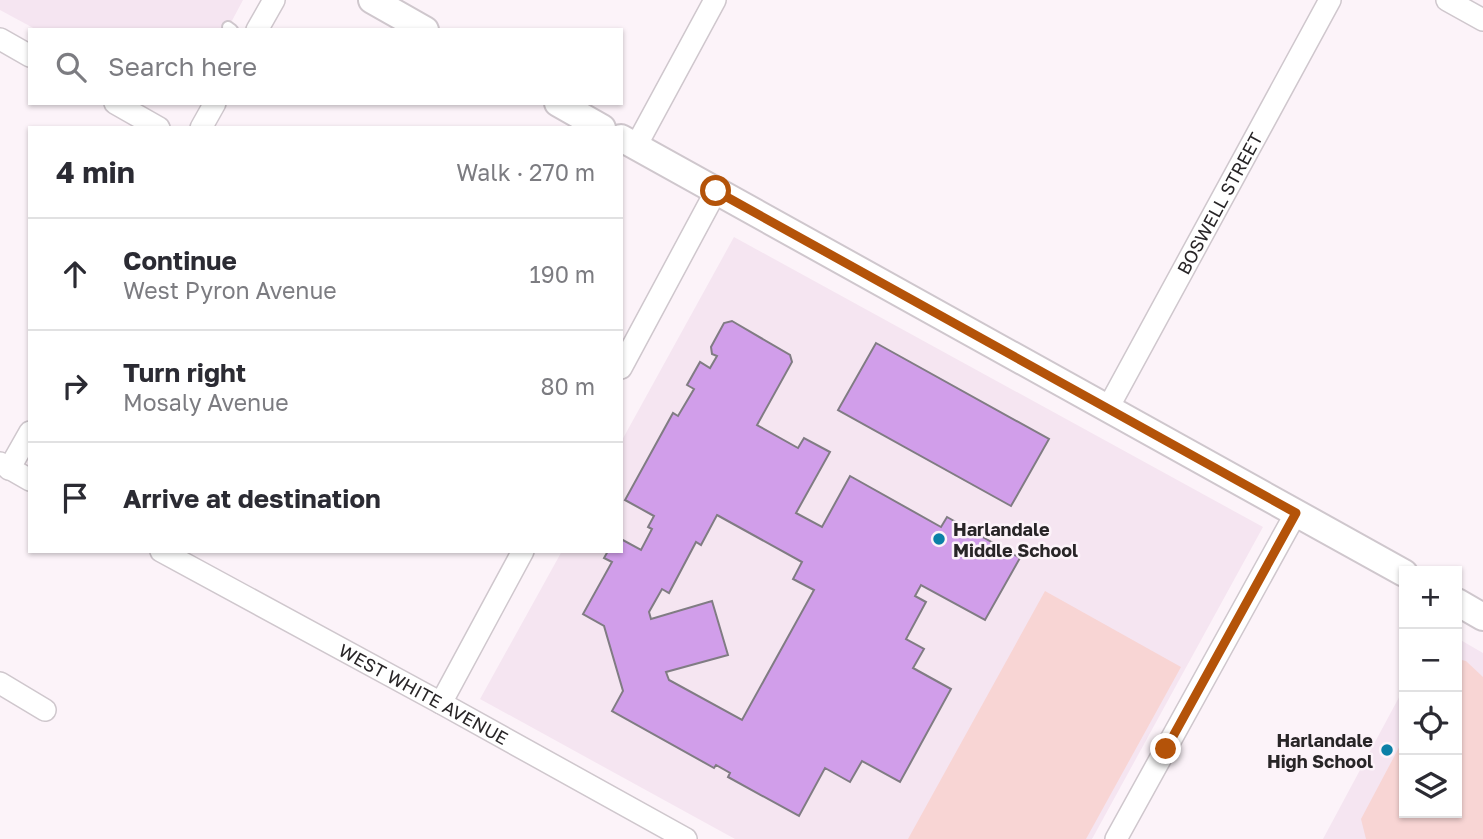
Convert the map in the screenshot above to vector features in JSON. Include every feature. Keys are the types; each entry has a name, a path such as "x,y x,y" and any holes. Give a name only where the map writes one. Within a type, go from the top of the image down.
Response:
{"street":[{"path":"258,28 274,0"},
{"path":"372,0 421,28"},
{"path":"715,0 628,142 1399,570"},
{"name":"BOSWELL STREET","path":"1108,408 1330,0"},
{"path":"1447,0 1483,20"},
{"path":"0,39 28,55"},
{"path":"119,105 155,126"},
{"path":"202,126 214,105"},
{"path":"562,105 598,126"},
{"path":"623,364 716,191"},
{"path":"28,435 5,466 28,479"},
{"path":"1116,839 1296,513"},
{"name":"WEST WHITE AVENUE","path":"166,553 686,839"},
{"path":"441,703 522,553"},
{"path":"1462,605 1483,617"},
{"path":"0,683 45,710"}],"shaded area":[{"path":"0,0 243,0 228,28 33,28 0,10"},
{"name":"Harlandale Middle School","path":"734,237 1263,527 1092,839 735,839 480,699 561,553 623,553 623,438"},
{"path":"1045,591 1181,667 1086,839 908,839"},
{"name":"Harlandale High School","path":"1462,641 1483,653 1483,839 1323,839 1399,697 1399,818 1462,818"},
{"path":"1462,660 1466,661 1483,677 1483,839 1366,839 1361,819 1399,747 1399,818 1462,818"}],"building":[{"path":"732,321 790,355 792,362 757,425 798,448 804,438 830,452 796,513 822,527 850,476 941,527 947,517 1020,558 985,620 921,585 915,596 926,602 906,639 924,649 913,668 951,689 900,782 862,761 850,782 825,768 799,816 728,777 730,773 716,765 714,768 612,711 623,691 604,626 583,614 612,562 604,558 607,553 623,553 623,540 641,550 652,529 648,527 654,516 625,500 673,413 678,416 694,389 687,385 700,362 710,368 717,356 712,354 711,347 724,323","holes":["717,515 802,562 793,579 814,590 742,720 669,680 666,672 728,655 712,601 651,619 649,612 662,589 669,593 696,542 701,545"]},
{"path":"876,343 1049,439 1011,506 838,410"}],"place":[{"name":"Harlandale Middle School","path":"939,539"},
{"name":"Harlandale High School","path":"1387,750"}],"route":[{"path":"716,191 1296,513 1166,749"}]}
